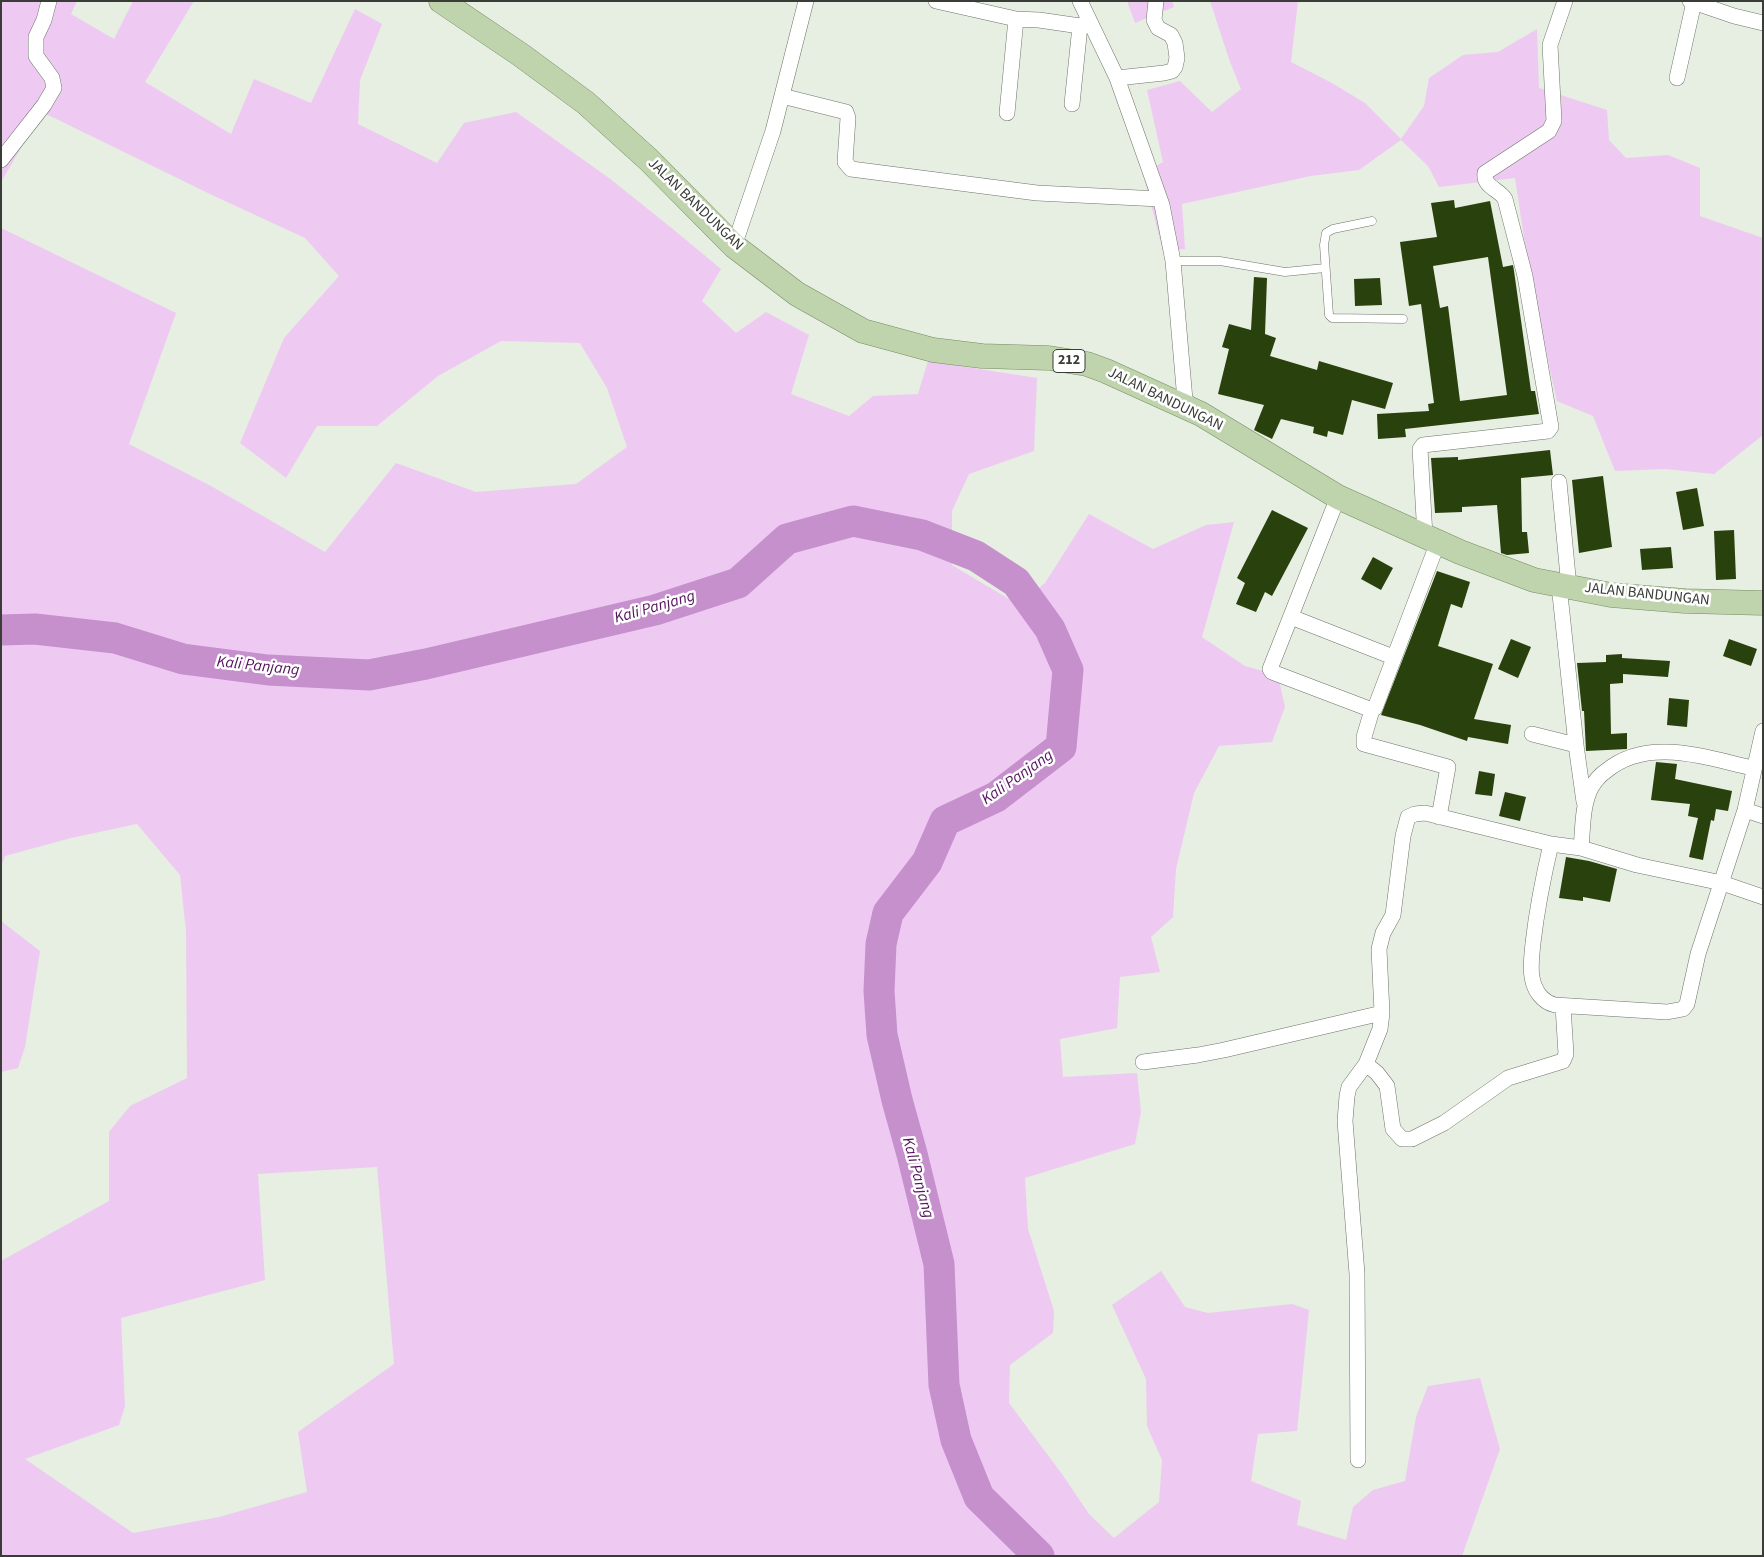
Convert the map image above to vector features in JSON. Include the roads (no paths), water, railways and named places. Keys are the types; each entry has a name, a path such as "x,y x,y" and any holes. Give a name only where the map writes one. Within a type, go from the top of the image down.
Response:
{"main road":[{"name":"JALAN BANDUNGAN","path":"441,1 521,55 586,103 650,160 734,246 797,294 863,331 933,350 982,356 1049,358 1087,364 1106,371 1201,414 1338,497 1431,539 1534,580 1611,595 1685,601 1763,603"}],"street":[{"path":"1,160 44,105 54,88 52,78 36,56 36,37 44,20 49,1"},
{"path":"734,246 773,130 806,1"},
{"path":"936,1 1016,20 1084,24"},
{"path":"1072,104 1084,24 1080,1"},
{"path":"1116,78 1164,73 1172,71 1176,67 1177,58 1172,35 1158,28 1154,20 1156,1"},
{"path":"1439,816 1448,767 1364,744 1364,737 1372,710 1375,708 1393,657 1431,539 1420,449 1423,444 1548,431 1551,427 1525,276 1505,199 1486,182 1484,175 1549,131 1552,127 1554,122 1550,44 1565,1"},
{"path":"1677,78 1692,2 1763,24"},
{"path":"1007,113 1016,20"},
{"path":"1084,24 1116,78 1160,200 1173,261 1186,400 1201,414"},
{"path":"782,96 846,112 848,118 845,162 851,170 1037,193 1160,200"},
{"path":"1558,482 1576,745 1585,805 1581,848"},
{"path":"1338,497 1270,671 1372,710"},
{"path":"1291,617 1393,657"},
{"path":"1551,844 1537,904 1531,966 1535,988 1542,997 1547,1003 1563,1006 1667,1012 1683,1009 1688,1004 1698,954 1745,810 1753,768 1763,731"},
{"path":"1532,734 1576,745"},
{"path":"1585,805 1591,788 1600,776 1623,759 1636,754 1652,751 1677,753 1753,768"},
{"path":"1745,810 1763,816"},
{"path":"1358,1460 1357,1274 1345,1121 1346,1096 1349,1087 1366,1064 1380,1029 1382,1013 1379,949 1383,933 1393,915 1408,817 1419,813 1439,816 1551,844 1581,848 1638,865 1722,883 1763,896"},
{"path":"1366,1064 1377,1073 1387,1086 1393,1129 1402,1138 1412,1139 1444,1123 1508,1078 1563,1061 1566,1054 1563,1006"},
{"path":"1142,1062 1224,1050 1382,1013"}],"lane":[{"path":"1372,222 1333,228 1326,233 1324,245 1325,268 1330,317 1402,319"},
{"path":"1173,261 1220,260 1284,272 1325,268"}],"waterway":[{"name":"Kali Panjang","path":"1,630 35,629 115,638 183,659 268,670 369,675 426,664 655,610 738,583 787,539 853,521 922,535 976,556 1016,582 1050,629 1068,670 1061,747 996,797 945,821 927,862 888,913 881,944 879,991 882,1035 939,1264 944,1385 956,1440 979,1497 1039,1556"}]}
